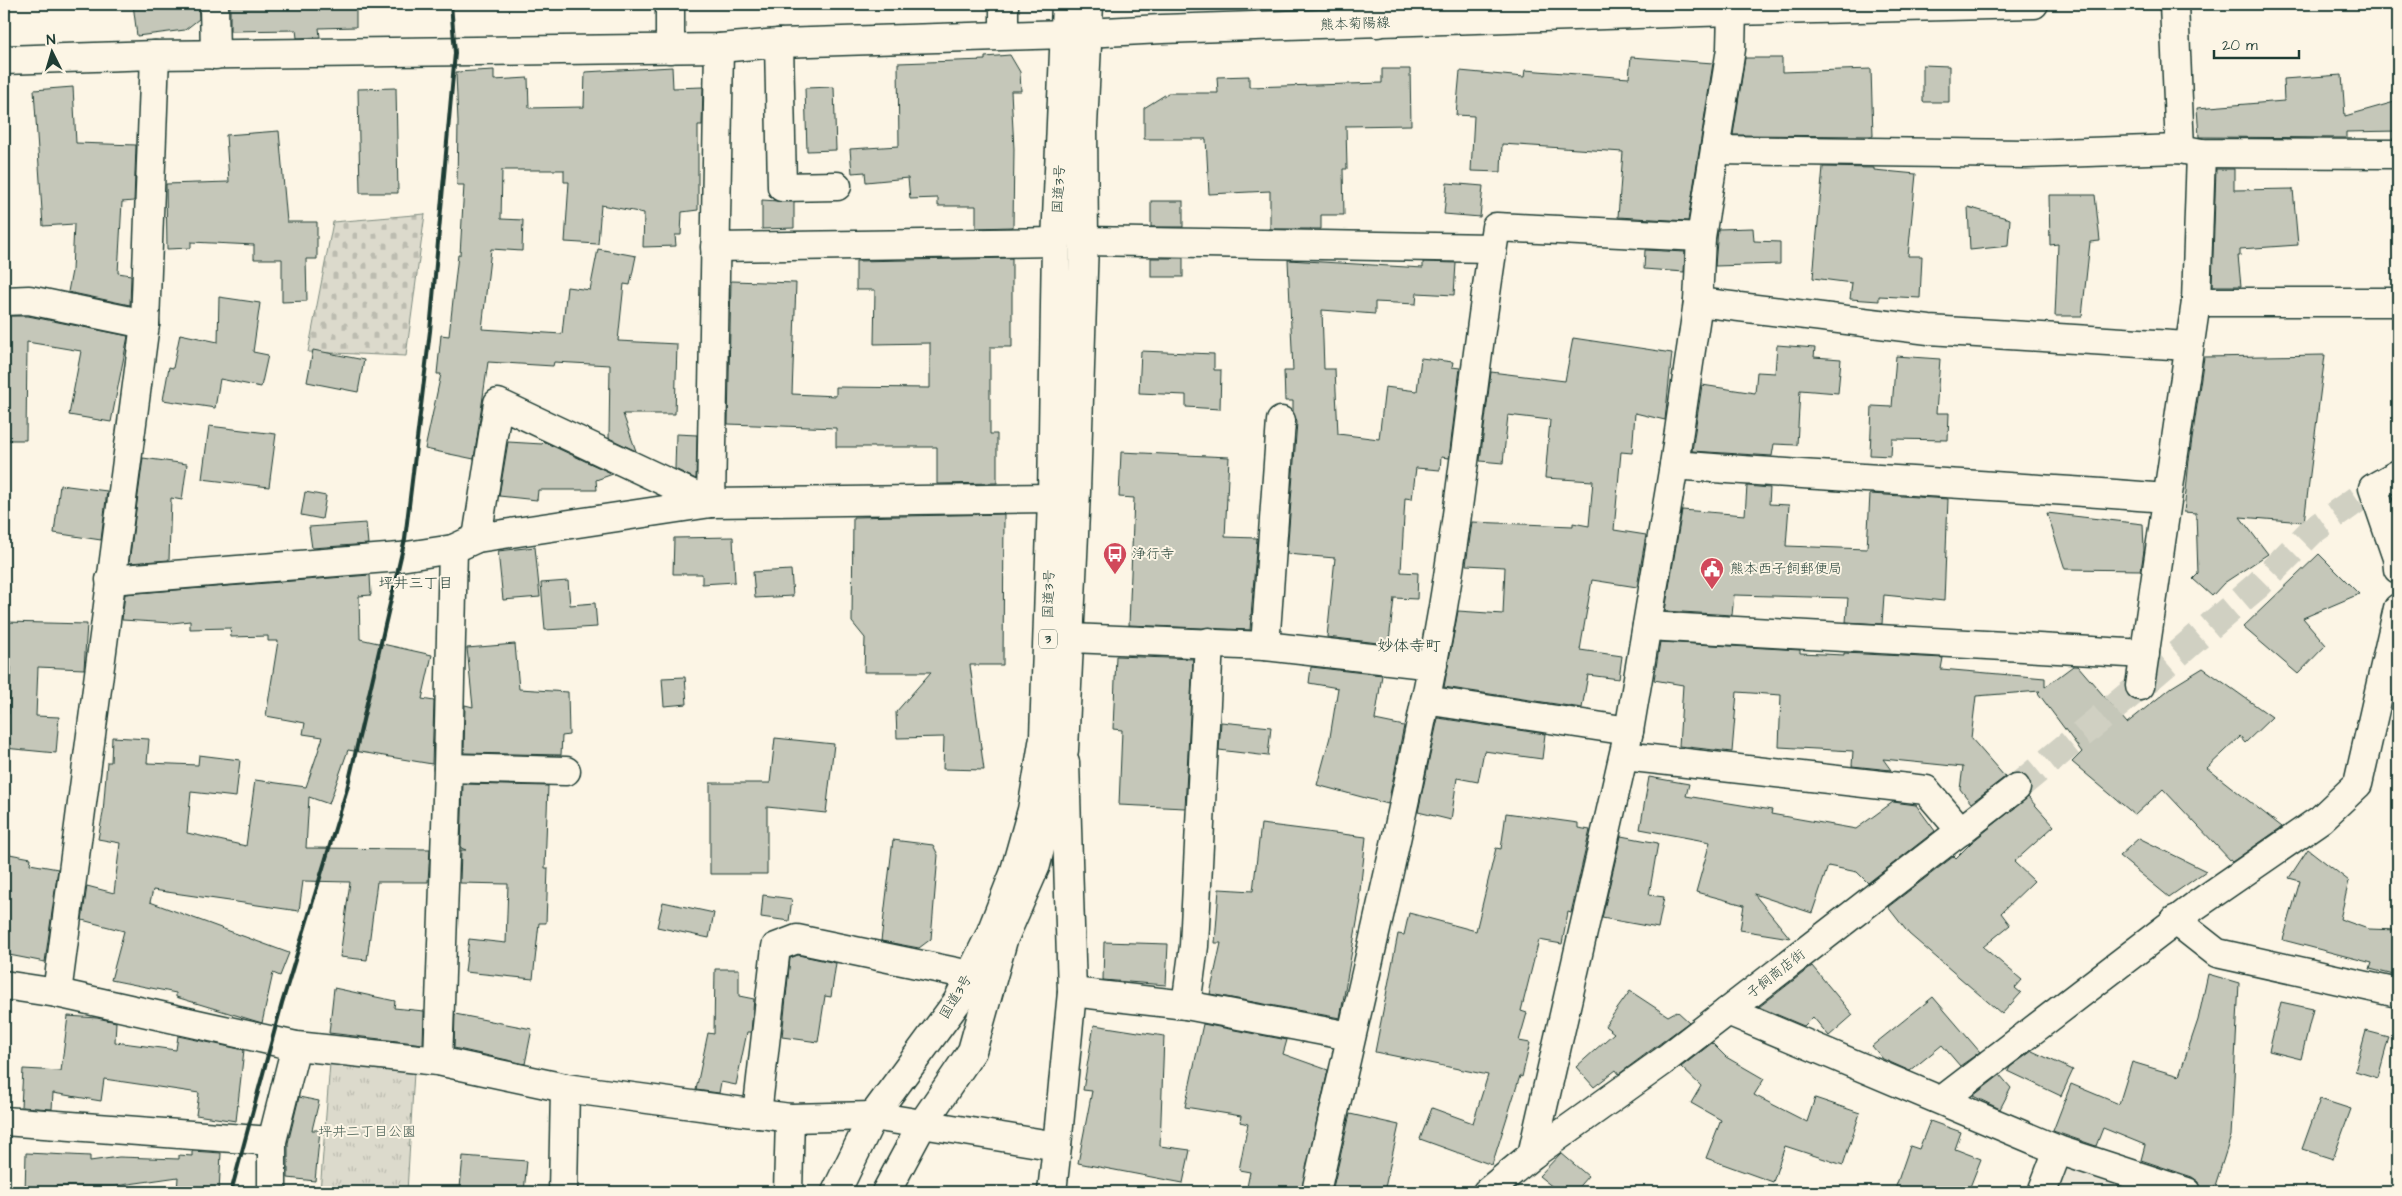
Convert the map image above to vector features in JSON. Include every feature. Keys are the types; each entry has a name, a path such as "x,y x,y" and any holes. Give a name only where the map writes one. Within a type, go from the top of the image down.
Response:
{"main road":[{"path":"214,4 215,55"},
{"path":"670,4 670,49"},
{"path":"1004,4 1004,35"},
{"name":"国道3号","path":"886,1192 923,1123 972,1051 1003,940 1036,865 1064,750 1070,638 1084,241 1083,126 1077,33 1066,4"},
{"name":"国道3号","path":"836,1192 873,1116 957,1002 990,935 1014,874 1032,810 1044,737 1052,498 1056,242 1077,33 1089,4"},
{"name":"熊本菊陽線","path":"4,60 155,55 719,48 779,43 1077,33 1378,14 1732,7 2034,4"},
{"path":"2140,686 2188,346 2196,302 2190,151 2174,4"},
{"path":"1532,1155 1626,743 1647,626 1674,465 1698,302 1701,237 1731,49 1732,7"},
{"path":"779,43 782,187 837,186"},
{"path":"711,503 719,48"},
{"path":"57,993 145,324 155,55"},
{"path":"1715,150 2026,154 2190,151 2398,154"},
{"path":"1316,1192 1350,1036 1392,863 1433,666 1460,499 1496,227 1701,237"},
{"path":"1084,241 1492,248"},
{"path":"715,247 1056,242"},
{"path":"4,301 29,300 145,324"},
{"path":"1698,302 1929,330 2188,346"},
{"path":"2196,302 2398,302"},
{"path":"477,538 498,403 711,503"},
{"path":"1265,646 1281,421"},
{"path":"1674,465 1828,478 2003,485 2167,498"},
{"path":"2398,474 2373,488 2397,558 2398,569"},
{"path":"110,580 400,556 453,549 477,538 711,503 1052,498"},
{"path":"438,1061 453,549"},
{"path":"1942,1100 2175,920 2321,819 2358,784 2398,608"},
{"path":"1647,626 2145,654"},
{"path":"1070,638 1209,642 1265,646 1433,666"},
{"path":"1186,1005 1194,946 1209,642"},
{"path":"1425,700 1626,743 1926,790 1960,831"},
{"path":"1052,1192 1072,992 1064,750"},
{"path":"448,768 566,771"},
{"name":"子飼商店街","path":"1487,1192 1532,1155 1662,1062 2016,788"},
{"path":"2175,920 2217,953 2398,994"},
{"path":"757,1114 776,947 797,939 970,975"},
{"path":"4,985 57,993 296,1046 438,1061 565,1088 790,1118 873,1116 1057,1146"},
{"path":"1072,992 1186,1005 1350,1036"},
{"path":"1728,1011 2058,1150 2187,1192"},
{"path":"272,1192 272,1141 296,1046"},
{"path":"563,1192 565,1088"},
{"path":"788,1192 790,1118"},
{"path":"4,1122 272,1141"},
{"path":"2042,1192 2058,1150"}],"shaded area":[{"path":"2083,1164 2163,1192 2058,1192 2068,1169"}],"green space":[{"path":"425,214 406,356 308,352 333,222"},
{"name":"坪井二丁目公園","path":"330,1063 414,1072 407,1192 320,1192"}],"building":[{"path":"133,4 198,4 199,19 185,30 137,36"},
{"path":"230,4 356,4 356,27 319,28 320,37 297,38 296,30 230,31"},
{"path":"1010,55 1020,72 1021,91 1011,91 1014,149 1013,227 976,228 976,206 938,206 938,198 910,199 908,178 866,182 865,172 852,173 850,149 899,146 898,63 985,60 985,57"},
{"path":"1631,57 1713,63 1688,221 1618,217 1623,152 1502,144 1501,172 1471,171 1474,116 1456,115 1460,71 1524,77 1525,70 1629,78"},
{"path":"1745,58 1782,58 1782,72 1871,69 1873,136 1733,135"},
{"path":"1923,65 1949,66 1949,102 1923,102"},
{"path":"672,67 673,88 703,87 702,125 698,125 698,210 682,212 681,235 675,235 676,246 643,247 644,213 601,205 598,244 565,242 569,182 564,182 564,170 502,170 501,219 523,220 522,251 491,249 482,329 562,334 567,287 590,290 598,249 636,256 630,285 624,284 618,341 677,344 675,414 623,414 636,451 609,438 610,365 554,362 553,366 488,362 474,459 425,449 441,374 437,374 441,335 449,336 458,255 460,255 464,185 457,185 458,122 456,72 494,70 494,80 528,78 529,108 584,107 585,72"},
{"path":"1382,69 1410,69 1411,125 1346,126 1347,169 1343,169 1344,215 1321,215 1321,229 1270,229 1270,191 1209,194 1206,139 1144,139 1144,108 1168,93 1218,93 1217,77 1249,76 1249,87 1382,83"},
{"path":"2342,75 2345,116 2398,101 2398,131 2346,132 2346,138 2199,137 2197,108 2284,101 2283,79"},
{"path":"73,87 76,143 136,145 134,201 122,202 118,273 131,275 130,305 68,292 72,271 74,224 43,226 34,90"},
{"path":"834,87 836,150 807,151 805,88"},
{"path":"396,88 398,193 360,193 358,89"},
{"path":"279,131 287,222 317,222 317,259 306,259 307,301 282,302 282,259 254,259 254,245 191,242 191,248 167,249 166,184 229,182 226,135"},
{"path":"1823,167 1874,168 1874,170 1916,174 1908,256 1922,256 1920,298 1879,296 1879,301 1850,299 1852,283 1813,278"},
{"path":"2216,169 2234,169 2234,190 2293,189 2298,245 2240,249 2240,256 2238,256 2241,286 2212,286"},
{"path":"1447,183 1483,186 1480,217 1444,214"},
{"path":"2049,195 2095,195 2100,241 2090,242 2082,316 2055,316 2058,244 2050,245"},
{"path":"762,200 794,202 794,228 762,229"},
{"path":"1151,201 1183,201 1183,227 1151,227"},
{"path":"1968,207 2010,219 2008,246 1970,250"},
{"path":"1753,228 1754,241 1780,242 1780,264 1715,266 1718,229"},
{"path":"1645,250 1685,252 1684,272 1644,269"},
{"path":"1012,258 1012,347 990,347 990,434 997,434 997,483 937,484 937,447 836,447 836,428 728,424 731,281 796,283 792,394 836,396 836,387 930,388 930,343 874,344 875,290 856,290 856,261"},
{"path":"1151,258 1183,258 1183,277 1151,277"},
{"path":"1288,260 1423,268 1423,262 1456,263 1454,295 1417,293 1416,304 1375,302 1375,314 1322,310 1324,369 1335,369 1338,434 1379,439 1385,387 1417,391 1421,358 1453,362 1452,367 1460,368 1449,458 1441,457 1440,470 1416,468 1412,499 1405,498 1401,572 1418,573 1417,599 1394,598 1389,641 1387,644 1327,637 1335,558 1287,554 1297,422 1293,412 1293,401 1285,401 1284,371 1293,371"},
{"path":"219,297 260,303 253,352 268,355 261,387 220,379 215,408 163,400 169,367 173,368 180,334 218,342"},
{"path":"4,316 28,316 128,336 111,422 69,415 81,351 27,342 26,440 4,440"},
{"path":"1573,338 1672,353 1665,420 1635,413 1632,453 1621,452 1614,530 1646,535 1637,587 1592,580 1580,650 1622,656 1619,679 1588,675 1582,708 1444,687 1458,611 1503,614 1505,567 1466,565 1472,522 1573,526 1573,523 1589,526 1593,481 1545,478 1550,420 1508,415 1503,463 1480,461 1491,372 1565,381"},
{"path":"1777,345 1815,348 1814,357 1841,359 1838,393 1800,390 1797,445 1774,444 1772,456 1692,451 1702,385 1755,393 1757,372 1775,373"},
{"path":"313,350 364,360 358,392 307,382"},
{"path":"1141,351 1214,354 1214,370 1221,370 1220,409 1186,407 1186,395 1139,393"},
{"path":"2325,355 2304,522 2240,517 2268,554 2224,583 2212,596 2193,579 2198,574 2196,513 2184,512 2189,460 2204,357"},
{"path":"1896,356 1940,359 1936,413 1949,413 1948,440 1892,439 1891,456 1870,455 1872,406 1892,407"},
{"path":"209,426 276,434 269,487 202,479"},
{"path":"676,434 697,435 696,479 675,469"},
{"path":"508,442 542,444 544,442 613,474 596,480 597,490 538,490 537,500 499,496"},
{"path":"1121,452 1229,457 1225,537 1257,538 1250,630 1129,625 1134,498 1119,497"},
{"path":"143,458 187,464 182,500 171,498 169,560 129,563"},
{"path":"60,485 107,491 101,540 54,533"},
{"path":"1747,486 1770,488 1769,504 1789,505 1786,546 1867,549 1870,494 1948,499 1944,601 1884,595 1882,624 1846,622 1848,598 1734,595 1732,615 1665,611 1682,510 1745,515"},
{"path":"305,492 326,496 322,519 301,515"},
{"path":"2047,513 2143,524 2144,550 2141,570 2065,569"},
{"path":"1004,514 1003,665 970,665 984,770 943,769 944,737 897,738 896,712 931,672 864,672 865,638 852,622 853,517"},
{"path":"366,523 368,544 312,548 309,527"},
{"path":"733,537 735,582 702,584 702,574 673,574 674,538"},
{"path":"535,547 540,597 503,600 498,551"},
{"path":"2319,554 2359,594 2303,618 2326,645 2298,674 2243,627"},
{"path":"791,570 793,596 755,598 753,572"},
{"path":"370,575 371,595 359,596 360,639 432,655 422,699 434,701 432,764 348,750 329,804 309,797 306,848 430,849 428,882 377,882 367,960 340,957 350,882 303,881 299,911 153,890 150,902 289,953 280,976 273,973 262,1023 176,997 176,993 111,980 124,931 82,920 87,886 114,893 120,843 98,839 103,813 107,762 111,762 112,737 149,739 147,763 198,765 199,755 240,760 236,797 191,792 187,833 246,846 255,780 306,787 323,737 303,734 305,723 266,716 278,641 268,641 268,636 231,637 230,628 190,629 190,621 172,623 122,620 125,594"},
{"path":"568,581 570,605 595,603 597,627 545,630 541,583"},
{"path":"5,622 87,624 84,669 38,667 36,716 59,717 56,753 4,748 6,714 9,714 11,667 4,666"},
{"path":"1660,642 1800,650 1800,653 1844,655 1844,653 1943,658 1941,669 2045,678 2045,687 2073,666 2078,666 2127,723 2172,687 2203,668 2272,717 2245,743 2240,737 2207,768 2282,827 2232,862 2163,789 2135,815 2072,762 2082,752 2038,693 2040,691 1976,696 1971,738 2005,777 1971,803 1960,789 1963,767 1883,759 1891,770 1852,766 1853,751 1779,747 1781,695 1737,692 1732,752 1679,746 1683,685 1654,680"},
{"path":"515,644 519,689 568,692 569,735 562,736 561,755 464,753 465,705 473,707 467,648"},
{"path":"1116,656 1193,659 1185,808 1119,805 1122,730 1113,729"},
{"path":"1311,667 1382,675 1375,720 1404,726 1388,804 1317,785 1330,737 1338,688 1309,683"},
{"path":"685,677 687,704 664,706 662,678"},
{"path":"1438,718 1545,734 1542,759 1484,751 1478,782 1457,778 1451,820 1418,812"},
{"path":"1221,722 1271,727 1268,756 1219,750"},
{"path":"775,738 834,744 826,813 767,807 767,874 710,874 710,783 770,783"},
{"path":"1649,777 1689,784 1686,796 1772,810 1771,814 1856,829 1893,802 1916,805 1935,831 1868,883 1857,872 1828,866 1812,913 1754,894 1790,938 1740,930 1744,905 1696,892 1710,842 1640,829"},
{"path":"463,784 548,786 545,868 548,868 546,923 539,923 533,979 465,972 469,939 506,943 508,884 460,883 461,850 466,850 461,848"},
{"path":"2028,797 2054,826 2014,862 2034,881 2001,913 2010,925 1983,947 2022,980 2015,988 2021,993 2002,1014 1909,934 1888,907 1954,856 1956,858 1972,842"},
{"path":"1506,813 1578,823 1578,828 1590,830 1571,913 1568,912 1562,944 1539,940 1521,1011 1527,1013 1519,1041 1530,1043 1522,1077 1520,1076 1492,1165 1420,1139 1432,1108 1473,1123 1488,1075 1375,1052 1398,934 1404,935 1409,913 1476,931 1496,848 1501,849"},
{"path":"1261,824 1366,837 1359,900 1361,900 1340,1018 1210,994 1221,943 1215,943 1219,889 1253,891"},
{"path":"1621,836 1658,843 1649,895 1664,897 1658,928 1602,918"},
{"path":"2139,838 2206,871 2169,897 2119,856"},
{"path":"893,840 933,845 938,855 931,939 919,948 881,941"},
{"path":"2308,849 2349,881 2340,919 2368,929 2398,930 2398,976 2370,969 2372,963 2283,940 2300,881 2289,878"},
{"path":"4,853 31,858 30,864 58,869 45,962 4,954"},
{"path":"763,895 792,899 789,921 761,917"},
{"path":"663,902 714,913 709,938 657,927"},
{"path":"1104,942 1168,944 1166,985 1103,980"},
{"path":"798,955 836,963 831,997 825,996 818,1042 782,1037 790,958"},
{"path":"1812,966 1853,1015 1829,1036 1813,1017 1804,1026 1759,1007"},
{"path":"715,969 739,969 739,996 754,999 751,1032 747,1032 736,1085 721,1082 719,1093 696,1090 708,1033 714,1034"},
{"path":"2208,974 2239,983 2231,1136 2213,1192 2202,1192 2199,1182 2192,1177 2141,1160 2145,1145 2103,1128 2096,1146 2053,1131 2071,1084 2119,1104 2132,1062 2179,1076 2198,1020"},
{"path":"334,988 395,1001 394,1008 424,1011 423,1044 329,1033"},
{"path":"1630,991 1668,1016 1677,1011 1689,1022 1619,1074 1616,1070 1594,1087 1576,1067 1614,1033 1605,1026"},
{"path":"1933,997 1980,1052 1960,1066 1942,1045 1910,1071 1883,1059 1872,1046"},
{"path":"2281,1002 2313,1009 2301,1059 2269,1051"},
{"path":"455,1014 532,1029 525,1064 454,1048"},
{"path":"68,1016 97,1018 116,1022 115,1042 176,1050 178,1036 244,1050 236,1121 196,1115 199,1093 104,1079 101,1101 53,1093 52,1109 21,1107 23,1069 61,1071"},
{"path":"1203,1024 1287,1040 1283,1054 1328,1070 1301,1192 1246,1192 1250,1172 1239,1170 1248,1124 1240,1122 1241,1116 1185,1107"},
{"path":"1094,1025 1164,1036 1160,1146 1190,1150 1183,1183 1078,1163 1092,1091 1083,1090"},
{"path":"2366,1031 2389,1037 2378,1078 2355,1071"},
{"path":"1712,1043 1726,1057 1764,1079 1754,1095 1807,1122 1815,1098 1860,1113 1843,1165 1785,1146 1773,1182 1706,1158 1721,1120 1691,1103 1701,1086 1681,1067"},
{"path":"2032,1051 2073,1070 2061,1096 2008,1071 2010,1067"},
{"path":"2000,1075 2011,1088 2000,1109 1973,1096"},
{"path":"299,1097 319,1101 312,1130 320,1130 315,1181 288,1178 288,1143"},
{"path":"2320,1099 2351,1109 2333,1159 2302,1149"},
{"path":"1350,1114 1399,1125 1384,1192 1332,1192"},
{"path":"1930,1121 1961,1132 1955,1149 1981,1159 1968,1192 1894,1192 1910,1146 1919,1149"},
{"path":"192,1151 221,1153 219,1192 177,1192 178,1177 115,1186 55,1186 55,1192 25,1192 26,1153 90,1156 90,1161 119,1157 179,1159 179,1155 192,1156"},
{"path":"1561,1153 1588,1176 1574,1192 1559,1192 1539,1176"},
{"path":"463,1156 527,1161 524,1192 460,1188"}],"tunnel":[{"path":"2016,788 2140,686 2258,585 2312,531 2373,488"}],"railway":[{"path":"231,1192 282,1003 347,789 405,539 430,331 455,53 451,4"}],"place":[{"name":"浄行寺","path":"1115,575"},
{"name":"熊本西子飼郵便局","path":"1712,590"}],"district":[{"name":"坪井三丁目","path":"416,583"},
{"name":"妙体寺町","path":"1409,646"}]}
